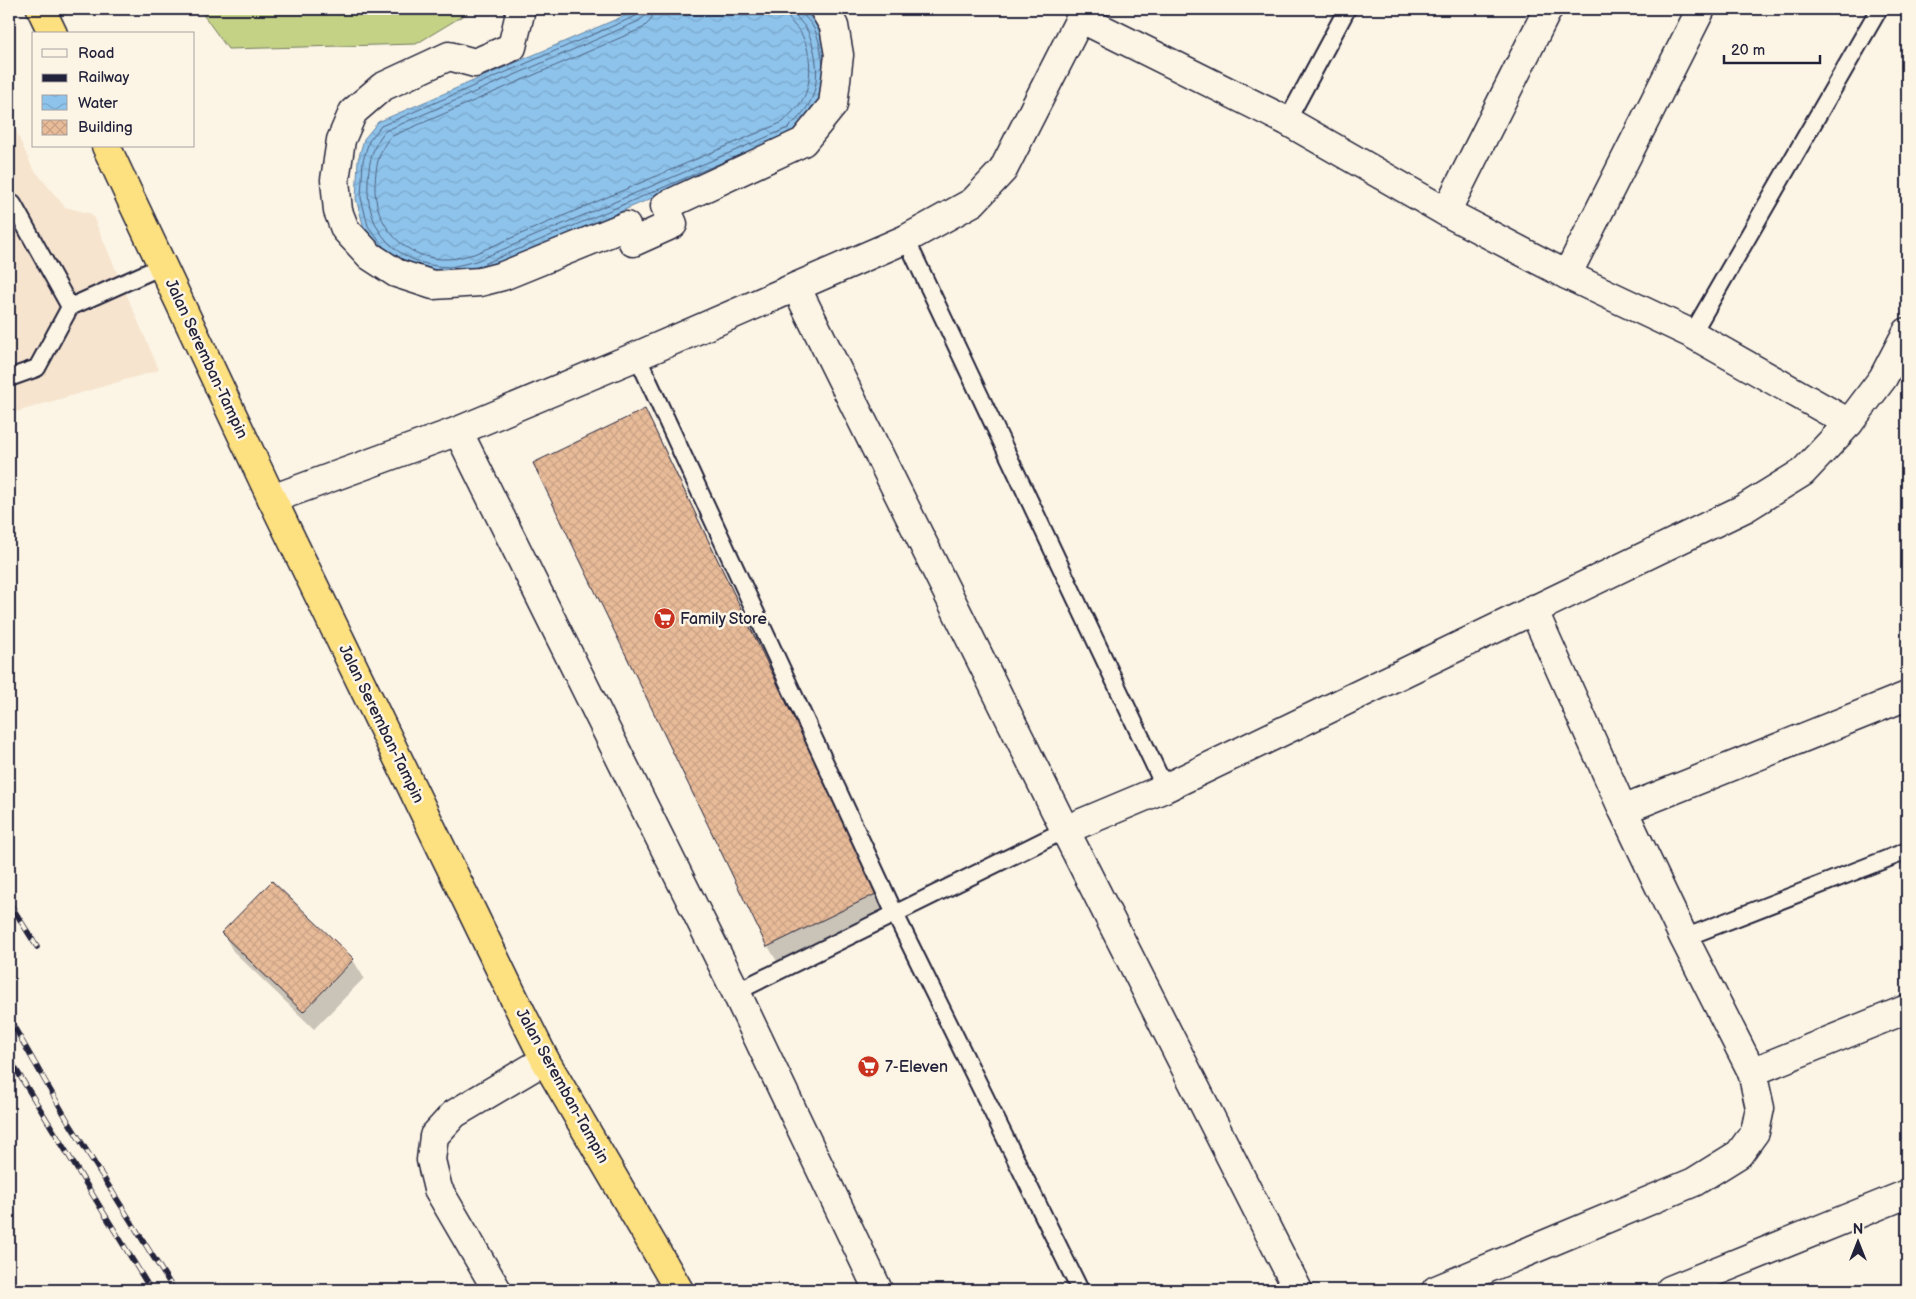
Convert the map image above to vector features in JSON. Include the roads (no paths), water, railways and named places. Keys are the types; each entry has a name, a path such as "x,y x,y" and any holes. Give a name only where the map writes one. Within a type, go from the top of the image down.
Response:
{"highway":[{"path":"41,9 52,32"},
{"name":"Jalan Seremban-Tampin","path":"107,148 272,500 545,1060 679,1290"}],"street":[{"path":"521,9 512,47 475,63 449,56 382,87 353,112 340,148 335,180 338,211 345,230 370,256 396,273 433,285 480,282 515,272 626,226 633,242 673,224 665,206 803,142 833,105 839,55 834,26 824,9"},
{"path":"1446,212 1548,9"},
{"path":"1567,276 1700,9"},
{"path":"272,500 458,431 637,356 906,239 973,202 1003,170 1083,14 1287,122 1446,212 1567,276 1692,334 1848,423"},
{"path":"796,287 1064,830 1298,1290"},
{"path":"1064,830 1164,788 1745,508 1803,472 1848,423 1884,378 1907,332"},
{"path":"458,431 736,992 878,1290"},
{"path":"1436,1290 1694,1182 1739,1154 1755,1132 1760,1108 1752,1072 1684,938 1623,810 1533,609"},
{"path":"1623,810 1907,696"},
{"path":"1752,1072 1907,1009"},
{"path":"497,1290 438,1189 431,1160 434,1136 454,1114 545,1060"},
{"path":"1670,1290 1907,1194"}],"lane":[{"path":"1287,122 1347,9"},
{"path":"1692,334 1880,9"},
{"path":"9,206 13,204 70,307"},
{"path":"906,239 1164,788"},
{"path":"9,378 37,368 70,307 162,266"},
{"path":"637,356 895,914 1080,1290"},
{"path":"736,992 1064,830"},
{"path":"1684,938 1907,851"}],"water":[{"path":"640,9 804,9 819,31 827,55 827,81 818,111 795,137 479,272 448,279 383,256 364,228 356,199 358,160 364,139 378,122"}],"railway":[{"path":"9,902 37,947"},
{"path":"9,1018 68,1121 174,1290"},
{"path":"9,1058 151,1290"}],"place":[{"name":"Family Store","path":"664,619"},
{"name":"7-Eleven","path":"869,1067"}]}
